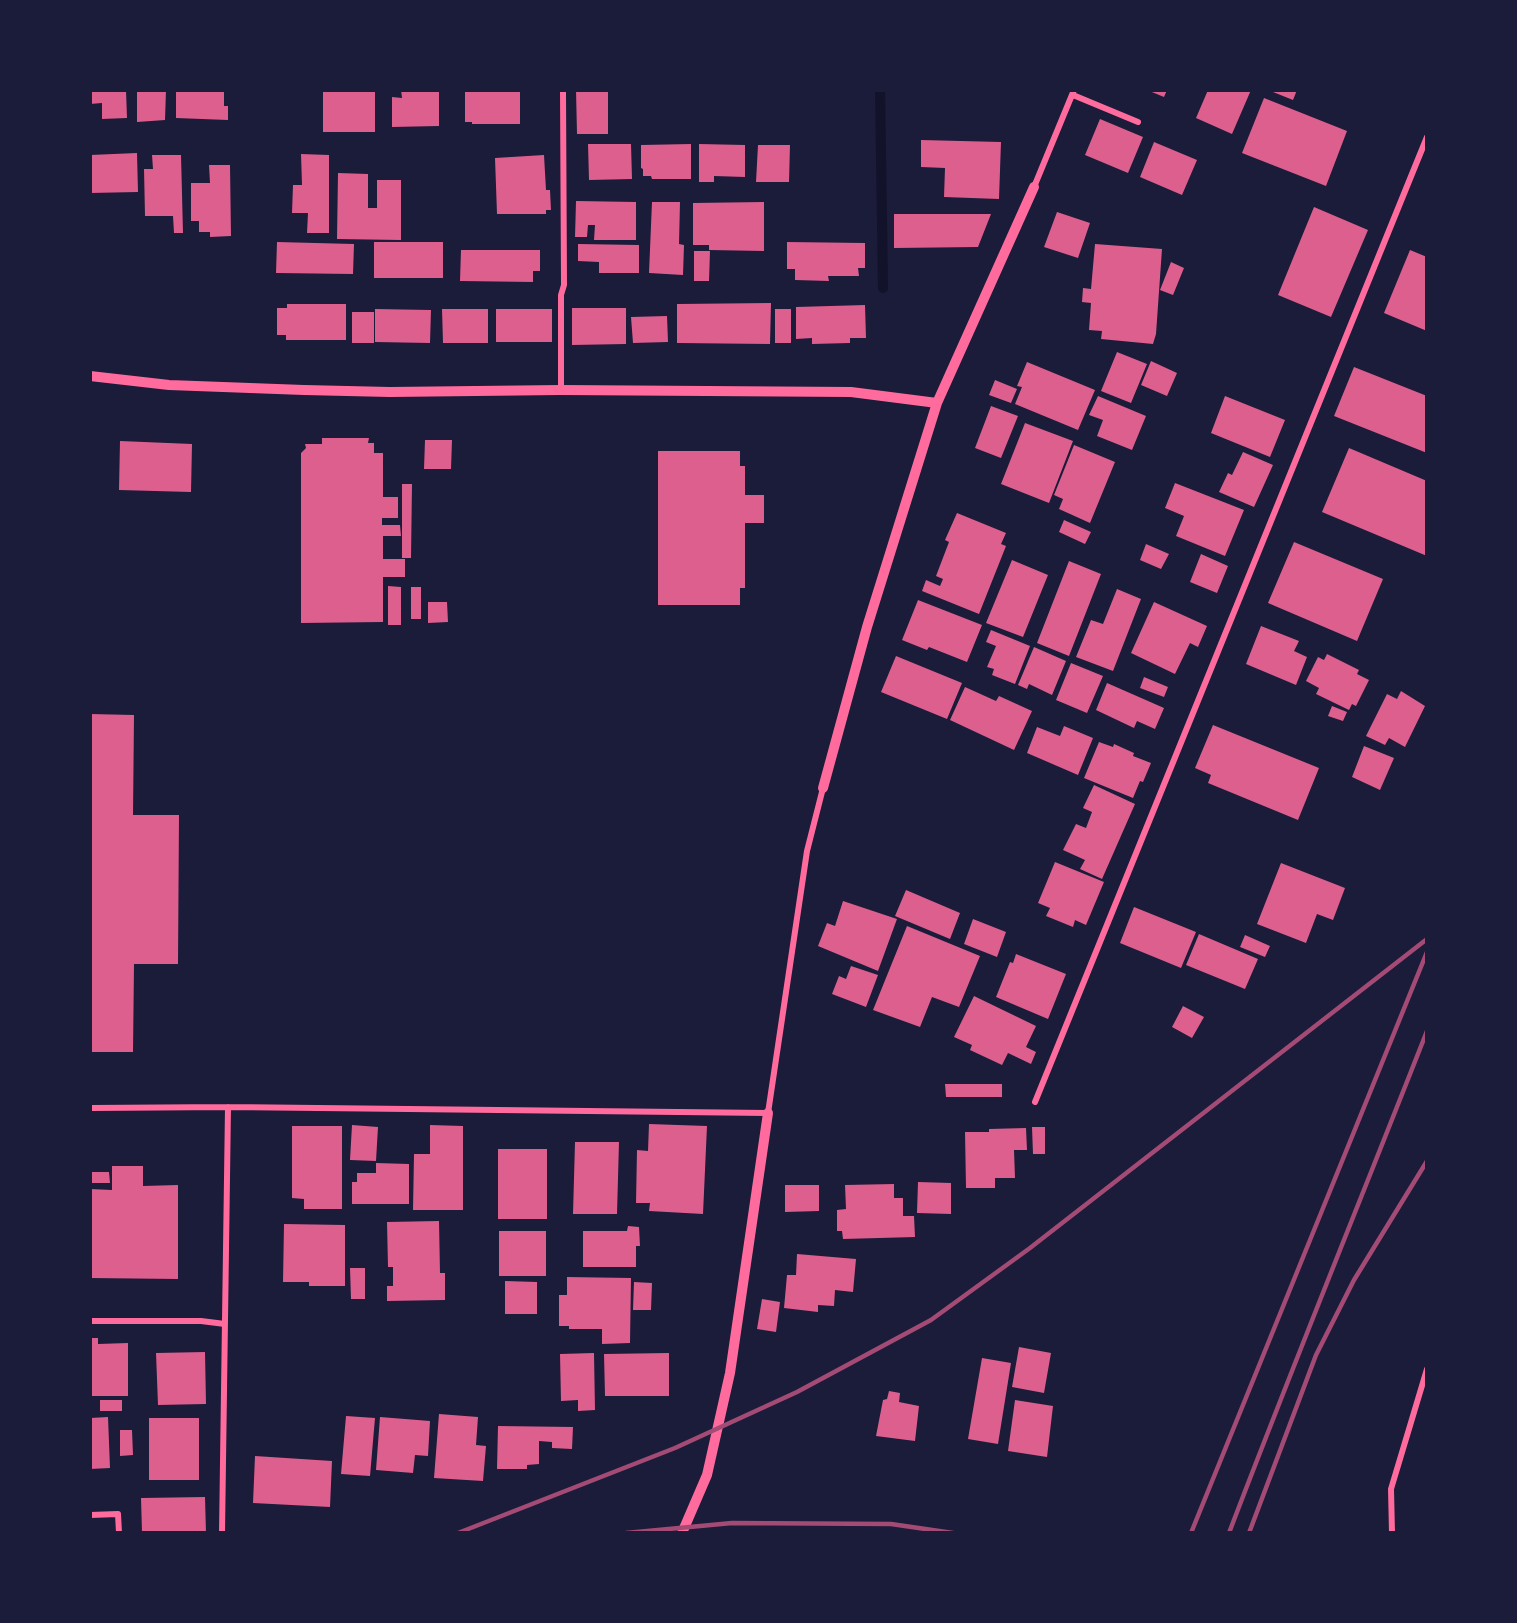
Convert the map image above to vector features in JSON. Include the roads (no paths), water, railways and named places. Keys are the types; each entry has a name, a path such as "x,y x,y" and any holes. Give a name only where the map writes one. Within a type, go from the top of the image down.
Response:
{"street":[{"path":"561,390 561,295 564,285 563,90"},
{"path":"682,1533 707,1474 730,1373 807,851 867,627 937,403 1034,187 1073,92 1138,122"},
{"path":"1035,1102 1427,137"},
{"path":"90,376 169,385 390,392 561,390 851,392 937,403"},
{"path":"90,1108 228,1107 768,1113"},
{"path":"222,1533 228,1107"},
{"path":"90,1321 201,1321 225,1324"},
{"path":"1392,1533 1391,1489 1427,1369"},
{"path":"90,1515 118,1514 119,1533"}],"waterway":[{"path":"880,90 883,288"}],"railway":[{"path":"458,1533 675,1448 797,1392 931,1320 1030,1248 1427,939"},
{"path":"1191,1533 1427,952"},
{"path":"1229,1533 1427,1031"},
{"path":"1249,1533 1316,1355 1354,1280 1427,1161"},
{"path":"626,1533 732,1523 891,1524 953,1533"}]}
